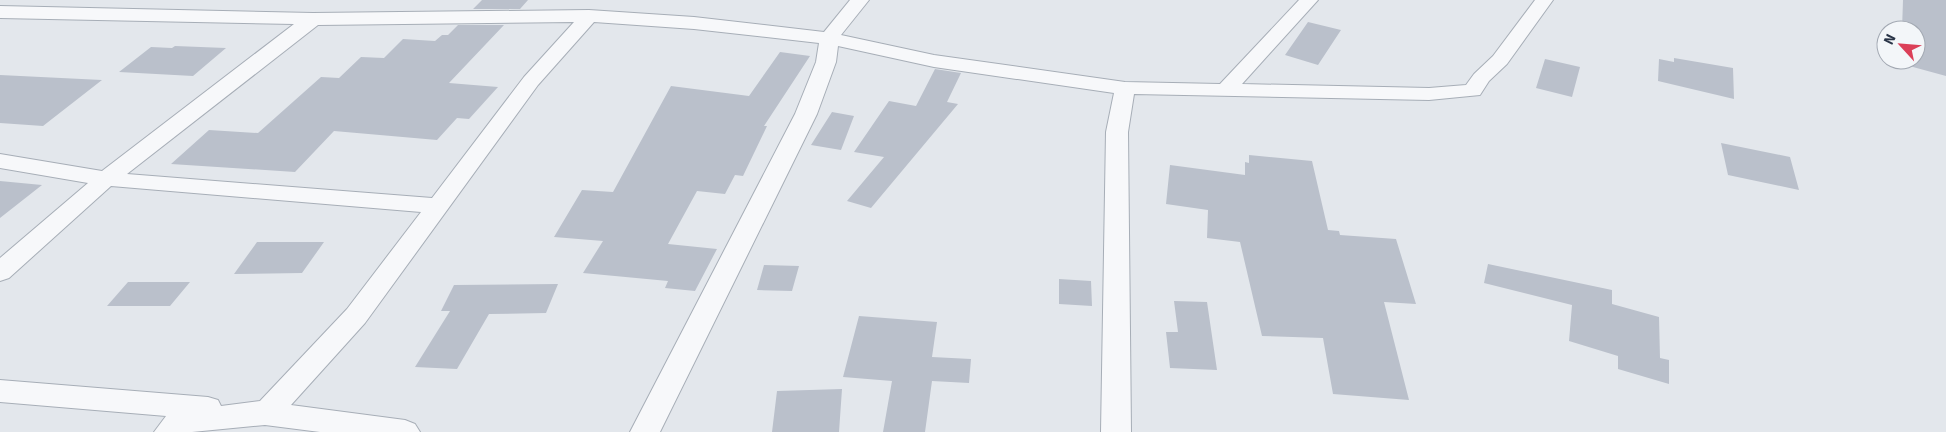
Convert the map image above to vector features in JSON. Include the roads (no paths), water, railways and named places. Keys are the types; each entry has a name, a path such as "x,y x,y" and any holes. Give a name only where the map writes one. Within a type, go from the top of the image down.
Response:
{"street":[{"path":"645,432 806,114 826,62 829,38 860,0"},
{"path":"1227,88 1308,0"},
{"path":"0,12 313,19 589,16 694,23 829,38 934,61 1125,88 1227,88 1429,94 1473,91 1481,78 1500,60 1544,0"},
{"path":"169,432 178,422 267,413 356,316 531,81 589,16"},
{"path":"0,272 106,180 313,19"},
{"path":"1116,432 1117,132 1125,88"},
{"path":"0,161 106,180 439,206"},
{"path":"0,391 267,413 405,432"}]}
